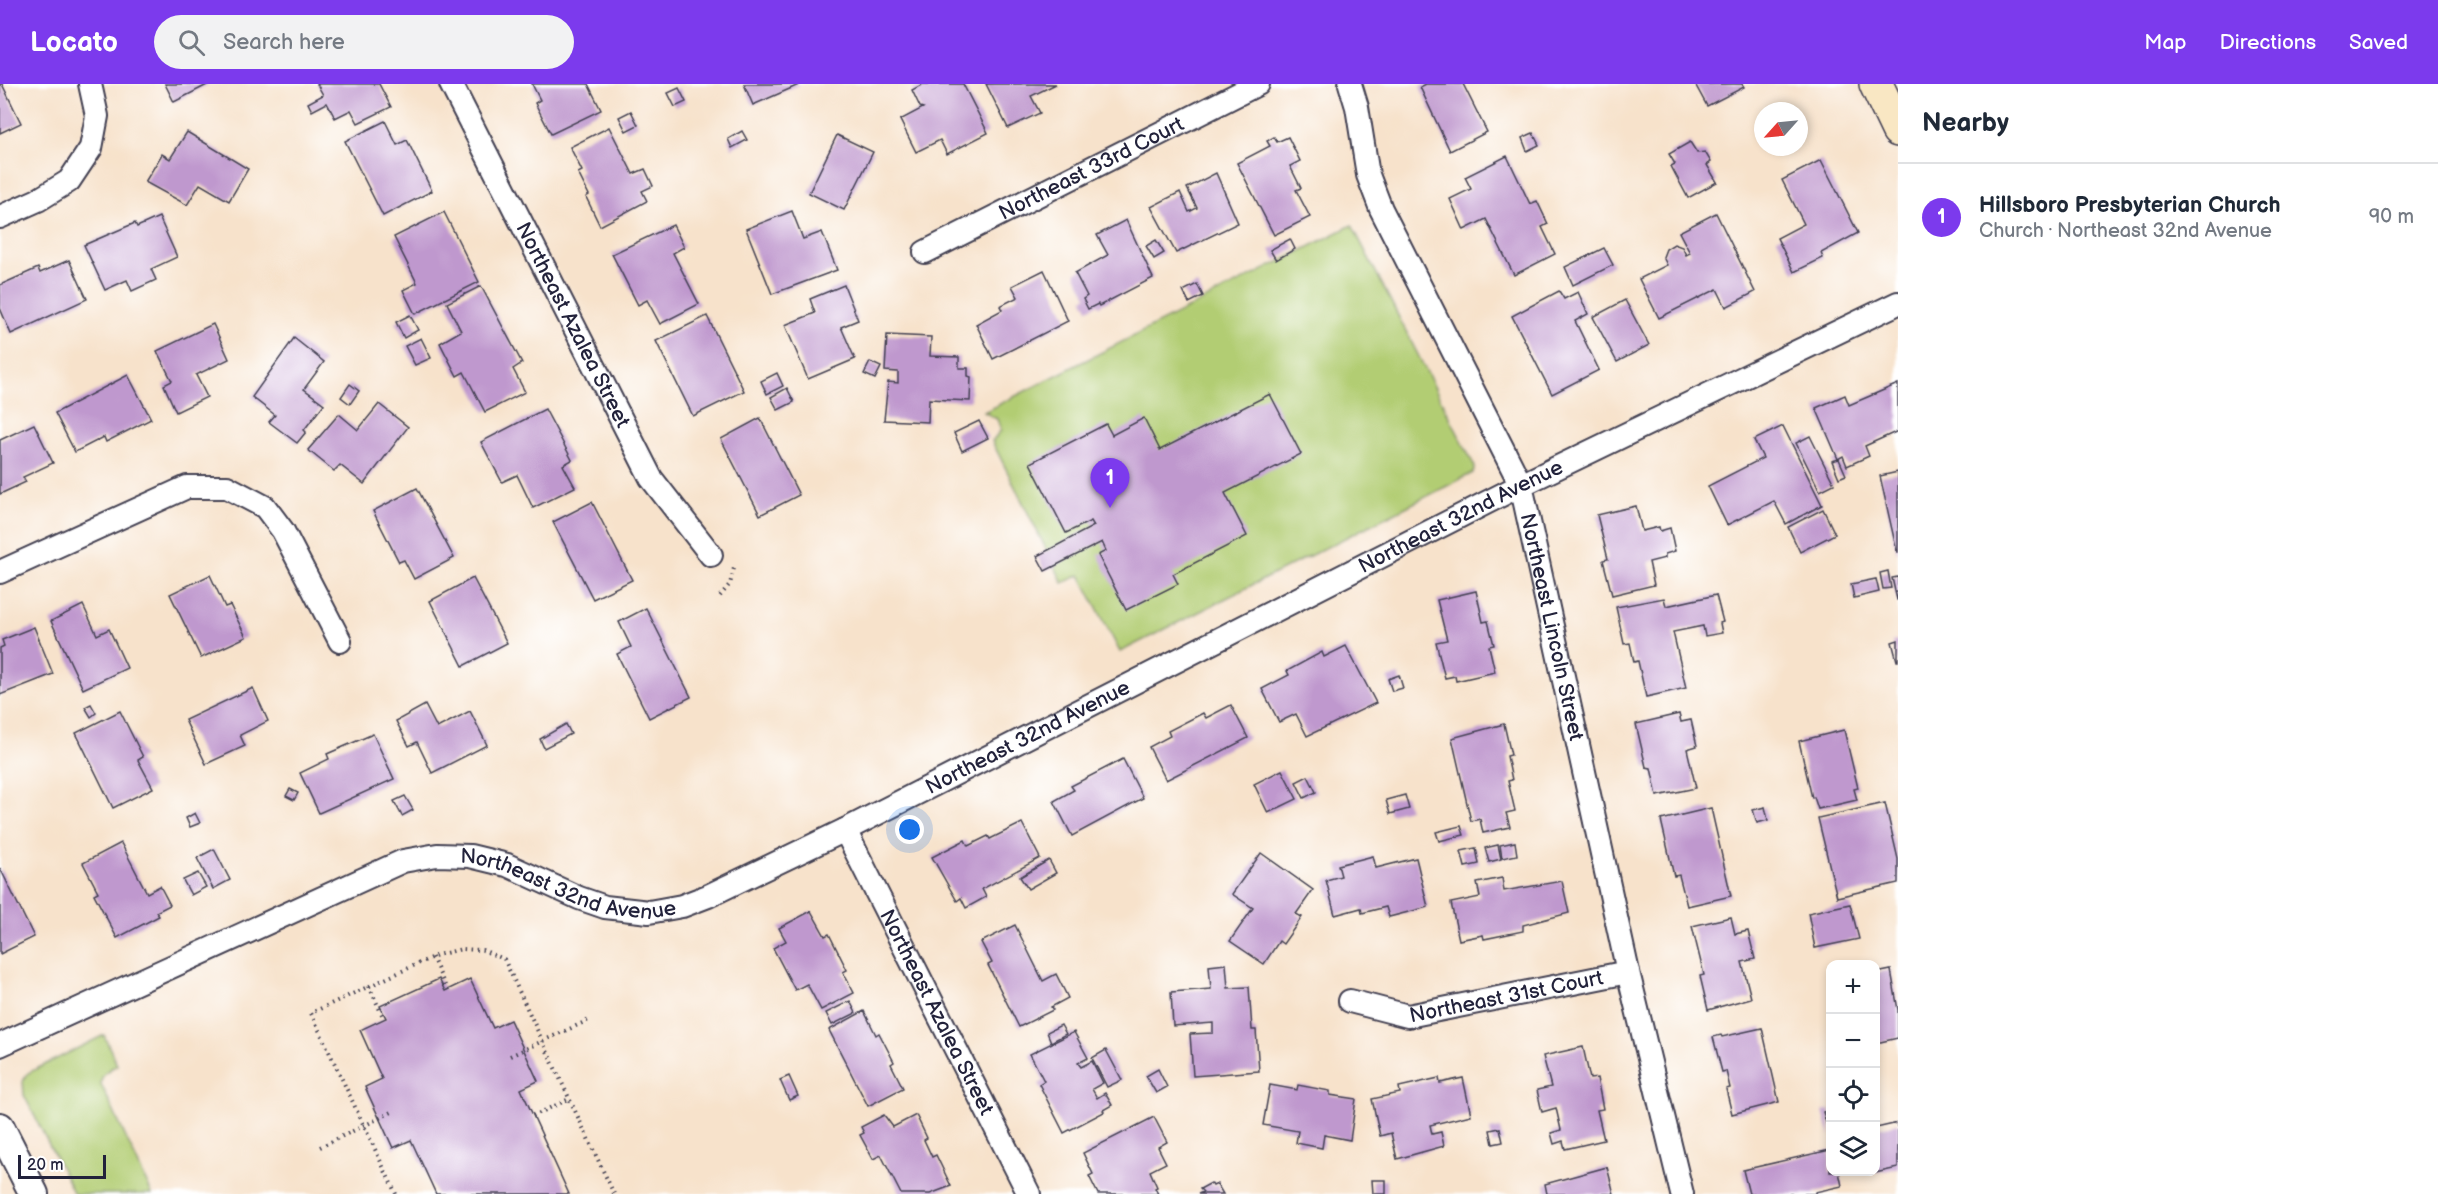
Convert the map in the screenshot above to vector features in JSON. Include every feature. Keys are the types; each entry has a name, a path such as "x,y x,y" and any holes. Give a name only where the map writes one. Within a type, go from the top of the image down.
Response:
{"main road":[{"path":"1876,84 1898,129"}],"street":[{"path":"0,217 38,200 69,181 91,148 97,116 90,84"},
{"name":"Northeast Azalea Street","path":"451,84 651,478 711,555"},
{"name":"Northeast 33rd Court","path":"925,252 1258,84"},
{"name":"Northeast Lincoln Street","path":"1350,84 1357,107 1368,175 1381,209 1521,485 1628,972 1682,1194"},
{"name":"Northeast 32nd Avenue","path":"0,1045 403,861 437,855 470,856 507,865 579,898 605,907 649,912 677,908 708,896 845,830 1521,485 1898,303"},
{"path":"0,572 187,487 227,486 265,507 284,531 340,641"},
{"name":"Northeast Azalea Street","path":"845,830 1029,1194"},
{"name":"Northeast 31st Court","path":"1350,1001 1408,1016 1628,972"},
{"path":"0,1127 34,1194"}],"path":[{"path":"396,1194 311,1013 432,957 462,949 483,950 504,959 614,1194"},
{"path":"432,957 447,990"},
{"path":"369,986 384,1019"},
{"path":"510,1056 591,1019"},
{"path":"533,1116 569,1099"},
{"path":"320,1147 392,1112"}],"green space":[{"path":"1352,225 1475,467 1473,473 1120,652 1080,575 1063,583 992,441 1001,430 997,419 984,412"},
{"path":"104,1035 117,1065 104,1075 101,1084 152,1194 74,1194 24,1095 23,1081 28,1073"}],"building":[{"path":"0,84 21,123 0,133"},
{"path":"165,84 209,84 174,102"},
{"path":"317,84 379,84 391,107 358,123 351,110 335,118 327,103 312,111 308,103 323,95"},
{"path":"532,84 588,84 601,110 551,134 535,103 540,100"},
{"path":"744,84 801,84 753,105"},
{"path":"923,84 963,84 988,133 947,154 940,140 916,152 900,120 923,108 920,107 912,90"},
{"path":"986,84 1056,84 1031,96 1040,113 1008,128"},
{"path":"1426,84 1463,84 1487,132 1450,151 1420,87"},
{"path":"1695,84 1742,84 1744,87 1707,106"},
{"path":"679,88 686,102 675,107 668,93"},
{"path":"631,111 638,125 626,131 619,117"},
{"path":"385,121 397,145 407,140 432,191 383,216 345,141"},
{"path":"609,127 633,174 645,169 653,186 642,191 647,201 600,226 586,197 589,195 578,173 582,171 570,147"},
{"path":"742,131 747,140 732,148 728,139"},
{"path":"187,132 248,169 229,201 200,184 187,205 145,182 162,154 170,159"},
{"path":"1533,133 1539,145 1527,151 1522,138"},
{"path":"837,135 873,152 844,210 809,193"},
{"path":"1274,137 1277,142 1288,137 1300,161 1290,166 1301,188 1296,190 1310,217 1274,235 1237,163 1270,146 1267,141"},
{"path":"1690,142 1697,153 1705,152 1711,162 1707,165 1717,182 1688,198 1671,166 1675,164 1669,154"},
{"path":"1507,156 1530,204 1537,201 1548,224 1542,227 1555,254 1514,275 1486,219 1464,230 1450,199 1471,189 1465,177"},
{"path":"1821,160 1858,233 1821,253 1823,258 1794,272 1777,238 1804,224 1782,180"},
{"path":"1216,173 1238,223 1176,253 1151,207 1180,192 1189,212 1197,208 1187,188"},
{"path":"792,211 803,239 822,232 837,270 772,294 746,229"},
{"path":"444,212 479,282 415,314 403,290 417,283 394,237"},
{"path":"1716,213 1755,292 1726,307 1717,289 1659,318 1639,279 1667,265 1663,257 1666,249 1674,244 1682,247 1686,255 1690,253 1679,232"},
{"path":"159,217 177,257 151,269 156,280 132,291 127,280 105,290 84,245 135,223 137,227"},
{"path":"1126,220 1153,278 1099,306 1098,304 1088,309 1083,299 1087,296 1075,273 1108,255 1097,235"},
{"path":"673,225 684,247 673,253 699,304 660,324 647,300 638,305 612,254"},
{"path":"1290,239 1295,249 1276,260 1270,250"},
{"path":"1156,240 1164,253 1154,259 1146,246"},
{"path":"1604,248 1613,265 1573,285 1565,267"},
{"path":"69,260 87,299 11,334 0,308 0,285 38,268 40,273"},
{"path":"1044,270 1068,321 993,359 976,324 1002,310 1000,306 1018,297 1012,286"},
{"path":"1197,284 1203,296 1189,303 1183,291"},
{"path":"844,285 858,320 841,327 855,359 808,379 785,325 815,313 810,299"},
{"path":"481,286 522,363 513,369 525,392 485,412 464,372 457,376 440,343 461,331 447,303"},
{"path":"1559,291 1564,299 1578,292 1588,314 1575,321 1599,370 1552,394 1512,316"},
{"path":"1625,300 1649,345 1617,362 1593,317"},
{"path":"410,315 418,330 404,338 396,322"},
{"path":"707,316 744,391 693,416 656,341"},
{"path":"213,324 229,359 196,375 207,397 176,412 164,385 172,381 157,351"},
{"path":"887,335 931,337 930,356 959,357 959,368 968,368 968,376 971,377 970,401 929,399 928,422 884,420 888,382 898,383 898,372 885,371"},
{"path":"294,338 324,362 304,389 324,404 297,443 269,422 275,415 252,397"},
{"path":"421,338 431,358 415,365 405,346"},
{"path":"870,362 881,367 875,379 864,374"},
{"path":"777,373 783,386 767,394 761,381"},
{"path":"128,375 151,419 106,442 104,437 75,452 55,413"},
{"path":"350,384 359,391 350,404 341,397"},
{"path":"1898,384 1898,431 1865,446 1869,456 1847,466 1843,456 1838,459 1816,408 1845,395 1849,405"},
{"path":"787,388 794,402 778,410 771,397"},
{"path":"1270,394 1301,454 1225,493 1247,536 1173,574 1178,584 1126,610 1098,555 1106,551 1102,542 1045,571 1037,556 1094,526 1091,521 1066,533 1030,463 1106,424 1112,435 1144,418 1160,450"},
{"path":"379,404 408,427 364,484 340,465 334,471 308,450 339,414 358,430"},
{"path":"545,409 572,460 563,465 575,487 533,508 517,475 502,482 481,442"},
{"path":"760,418 799,495 760,515 721,439"},
{"path":"979,421 988,438 962,451 954,433"},
{"path":"34,424 53,463 23,477 26,482 0,494 0,440"},
{"path":"1783,426 1822,505 1786,524 1774,501 1727,525 1708,486 1763,458 1754,440"},
{"path":"1810,436 1834,484 1820,491 1796,443"},
{"path":"1839,459 1846,475 1839,478 1832,461"},
{"path":"1898,472 1898,552 1897,552 1880,476"},
{"path":"417,488 454,558 414,579 404,560 399,562 373,511"},
{"path":"592,502 632,580 593,599 553,522"},
{"path":"1636,506 1642,531 1659,527 1660,531 1670,528 1675,551 1665,554 1665,558 1649,562 1654,585 1612,595 1603,560 1608,559 1597,515"},
{"path":"1823,509 1835,534 1800,552 1788,527"},
{"path":"1888,571 1891,588 1883,589 1880,573"},
{"path":"210,575 225,607 230,605 246,637 201,658 170,594"},
{"path":"1898,577 1898,600 1897,600 1892,578"},
{"path":"473,578 507,643 463,666 430,601"},
{"path":"1876,579 1879,592 1854,598 1851,584"},
{"path":"1476,591 1483,622 1488,621 1494,645 1489,646 1495,672 1456,681 1455,676 1445,678 1436,642 1447,640 1437,600"},
{"path":"1716,595 1723,622 1720,623 1722,633 1705,636 1703,626 1673,632 1686,688 1646,697 1638,661 1634,662 1630,643 1624,644 1616,607 1664,598 1666,606"},
{"path":"83,605 97,635 109,629 127,668 83,689 51,621"},
{"path":"646,608 691,697 649,718 617,654 631,647 619,622"},
{"path":"34,627 53,674 0,695 0,648 4,646 2,640"},
{"path":"1898,640 1898,661 1897,661 1892,642"},
{"path":"1346,646 1376,703 1307,736 1296,714 1279,722 1262,689 1289,675 1287,671 1322,652 1324,657"},
{"path":"1399,675 1403,688 1392,691 1388,679"},
{"path":"253,688 268,721 240,735 245,746 206,764 185,720"},
{"path":"91,704 96,713 91,717 85,707"},
{"path":"425,705 437,728 470,711 487,745 432,773 417,742 409,746 396,721"},
{"path":"1231,705 1248,738 1166,780 1149,747 1170,736 1168,731 1203,713 1206,718"},
{"path":"120,711 143,757 138,760 153,788 113,808 76,733"},
{"path":"1679,714 1681,722 1691,720 1697,746 1687,749 1696,788 1657,796 1651,768 1646,767 1636,724"},
{"path":"566,724 571,734 544,748 540,739"},
{"path":"1504,724 1511,755 1507,756 1512,780 1508,781 1515,811 1506,813 1510,827 1483,833 1480,819 1471,821 1452,738"},
{"path":"1844,730 1858,788 1854,789 1857,800 1818,809 1814,797 1812,798 1799,741"},
{"path":"373,734 394,779 319,813 300,773 329,759 327,754"},
{"path":"1123,759 1143,798 1072,836 1054,801 1074,790 1071,786"},
{"path":"1282,770 1297,799 1268,813 1254,784"},
{"path":"1308,776 1316,792 1304,798 1296,782"},
{"path":"290,789 298,793 294,800 286,796"},
{"path":"1405,795 1409,809 1390,814 1386,800"},
{"path":"405,796 413,810 402,816 394,801"},
{"path":"1885,803 1898,859 1898,883 1837,897 1818,818"},
{"path":"1765,807 1768,820 1757,823 1753,810"},
{"path":"1711,808 1731,896 1687,906 1679,875 1674,876 1661,820"},
{"path":"195,813 200,823 190,827 186,818"},
{"path":"1022,823 1040,858 982,889 986,897 966,908 961,898 957,901 932,857 965,840 968,846 988,836 990,839"},
{"path":"1461,826 1464,835 1439,841 1436,832"},
{"path":"1515,842 1517,855 1502,858 1500,845"},
{"path":"121,843 147,893 160,886 170,905 156,912 159,916 117,938 94,894 98,892 83,863"},
{"path":"1498,845 1501,859 1489,862 1485,848"},
{"path":"1476,848 1479,864 1465,867 1461,851"},
{"path":"214,849 230,880 213,889 197,858"},
{"path":"1261,853 1313,890 1296,914 1302,917 1283,944 1279,941 1264,964 1230,941 1253,908 1232,894"},
{"path":"1373,856 1376,868 1416,858 1428,907 1389,917 1386,907 1362,913 1361,908 1335,915 1326,880 1341,876 1338,865"},
{"path":"1049,860 1056,873 1028,889 1020,877"},
{"path":"0,868 34,937 0,954"},
{"path":"198,873 206,887 191,895 183,880"},
{"path":"1502,878 1504,891 1562,881 1569,913 1523,925 1523,931 1484,939 1483,935 1459,940 1451,903 1480,897 1477,883"},
{"path":"1850,904 1859,939 1815,948 1808,913"},
{"path":"811,911 825,936 829,934 847,970 843,972 854,993 821,1010 807,984 795,990 773,948 786,941 779,928"},
{"path":"1731,917 1735,934 1748,931 1755,959 1742,962 1751,998 1708,1010 1700,976 1704,975 1692,926"},
{"path":"1015,925 1043,981 1056,974 1068,998 1051,1007 1053,1010 1019,1027 988,965 992,963 981,942"},
{"path":"1226,964 1228,988 1249,987 1252,1030 1256,1030 1259,1071 1193,1076 1190,1034 1213,1033 1213,1023 1173,1026 1171,992 1211,989 1209,966"},
{"path":"1891,970 1898,1010 1898,1038 1880,1042 1880,1014 1880,972"},
{"path":"439,979 445,991 470,979 493,1028 510,1020 538,1081 521,1089 569,1194 436,1194 411,1140 393,1148 365,1087 382,1079 360,1030 386,1018 380,1006"},
{"path":"850,1001 856,1013 832,1025 826,1013"},
{"path":"864,1011 876,1035 879,1033 894,1062 891,1064 903,1088 868,1106 829,1030"},
{"path":"1061,1025 1066,1034 1051,1042 1047,1032"},
{"path":"1762,1028 1779,1102 1732,1114 1726,1089 1730,1088 1726,1071 1722,1072 1713,1037"},
{"path":"1074,1032 1088,1058 1078,1063 1081,1067 1092,1061 1103,1083 1092,1089 1097,1098 1105,1093 1112,1105 1103,1110 1104,1112 1064,1133 1039,1084 1044,1081 1030,1054"},
{"path":"1583,1047 1590,1079 1597,1078 1603,1109 1597,1110 1604,1140 1565,1149 1563,1141 1554,1144 1551,1133 1561,1130 1556,1108 1542,1112 1537,1090 1551,1087 1543,1056"},
{"path":"1106,1050 1122,1080 1107,1087 1092,1058"},
{"path":"1158,1069 1167,1087 1156,1093 1146,1076"},
{"path":"789,1076 798,1096 789,1100 780,1080"},
{"path":"1439,1078 1440,1083 1463,1078 1471,1115 1430,1125 1432,1134 1441,1132 1444,1146 1397,1159 1391,1133 1380,1136 1372,1099 1400,1093 1399,1087"},
{"path":"1270,1085 1297,1090 1298,1085 1330,1091 1330,1095 1356,1099 1350,1140 1324,1135 1322,1148 1296,1143 1298,1131 1263,1125"},
{"path":"884,1115 893,1127 916,1115 927,1138 924,1140 932,1157 936,1155 951,1186 930,1194 901,1194 881,1155 873,1159 860,1135 864,1133 861,1127"},
{"path":"1154,1117 1167,1142 1158,1147 1166,1163 1150,1171 1158,1194 1098,1194 1089,1176 1093,1174 1083,1153"},
{"path":"1898,1123 1898,1168 1880,1172 1880,1127"},
{"path":"1500,1128 1503,1142 1493,1144 1490,1130"},
{"path":"1826,1151 1826,1176 1840,1176 1842,1186 1815,1192 1815,1194 1749,1194 1743,1170"},
{"path":"1607,1167 1614,1194 1547,1194 1545,1184"},
{"path":"1372,1180 1386,1180 1386,1194 1373,1194"},
{"path":"1211,1183 1213,1186 1217,1184 1223,1194 1198,1194 1203,1192 1200,1189"}],"place":[{"name":"Hillsboro Presbyterian Church","path":"1110,508"}]}
